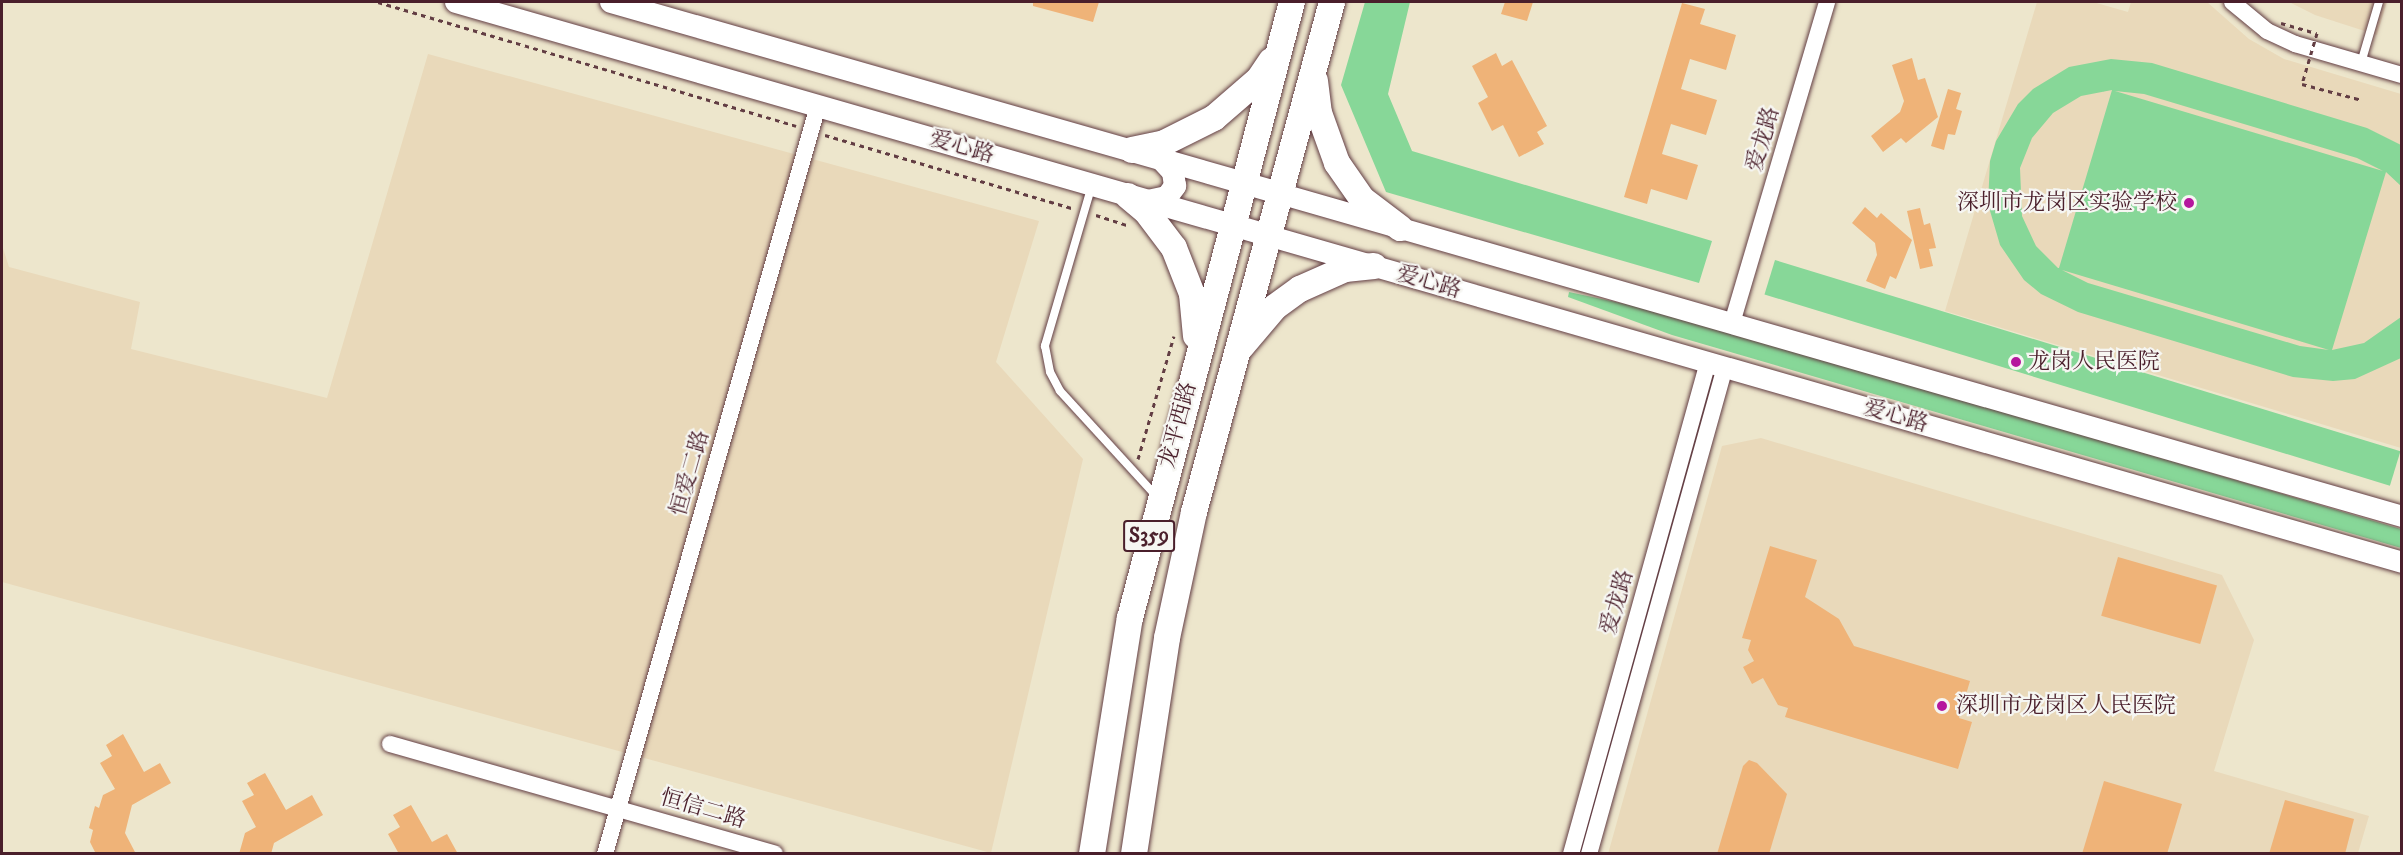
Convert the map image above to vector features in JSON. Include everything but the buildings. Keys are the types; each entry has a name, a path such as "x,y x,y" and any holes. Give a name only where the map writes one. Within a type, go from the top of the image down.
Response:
{"main road":[{"name":"爱心路","path":"456,2 1267,235"},
{"name":"爱心路","path":"611,2 1279,193"},
{"name":"龙平西路","path":"1092,854 1130,618 1158,498 1292,2"},
{"name":"龙平西路","path":"1134,854 1167,638 1232,359 1332,2"},
{"path":"1132,150 1164,143 1214,118 1259,79 1278,51"},
{"path":"1317,59 1319,113 1337,164 1362,199 1400,228"},
{"path":"1138,199 1167,197 1175,186 1173,172 1161,159"},
{"path":"1138,199 1161,228 1184,269 1196,323 1195,363"},
{"path":"1232,359 1252,330 1300,289 1345,269 1374,266"}],"street":[{"name":"爱龙路","path":"1732,323 1827,2"},
{"path":"2232,2 2267,31 2295,44 2402,75"},
{"name":"恒爱二路","path":"605,854 818,106"},
{"name":"爱心路","path":"1279,193 2402,516"},
{"name":"爱心路","path":"1267,235 2402,562"},
{"name":"爱龙路","path":"1571,854 1716,364"},
{"name":"爱龙路","path":"1589,854 1716,364"},
{"name":"恒信二路","path":"390,744 775,854"}],"lane":[{"path":"2361,63 2379,2"},
{"path":"1092,184 1046,346 1050,372 1060,391 1158,498"}],"path":[{"path":"378,2 1137,229"},
{"path":"2281,23 2318,33 2302,84 2362,100"},
{"path":"1134,472 1174,335"}],"shaded area":[{"name":"深圳市龙岗区实验学校","path":"2037,2 2093,2 2128,12 2131,2 2207,2 2249,39 2284,59 2401,94 2401,448 1945,311"},
{"path":"2289,2 2387,2 2377,35 2315,15"},
{"path":"428,54 1039,221 996,362 1083,459 991,853 2,582 2,245 9,267 140,302 131,349 327,398"},
{"name":"深圳市龙岗区人民医院","path":"1761,438 2222,575 2254,640 2214,771 2369,816 2358,853 1608,854 1722,446"}],"green space":[{"path":"1365,2 1410,2 1388,94 1412,151 1712,241 1699,283 1386,192 1341,85"},
{"path":"2111,59 2152,63 2367,128 2401,145 2401,186 2386,172 2332,350 2364,343 2401,317 2401,358 2355,379 2333,381 2293,377 2078,312 2041,294 2024,280 2000,245 1988,204 1990,161 1996,141 2018,104 2033,89 2069,67","holes":["2112,90 2058,268 2036,246 2022,216 2020,168 2032,138 2053,113 2081,96","2115,91 2144,94 2357,158 2383,171","2062,270 2329,350 2300,346 2088,283"]},
{"path":"1775,260 2400,451 2390,486 1764,294"},
{"path":"1569,292 1677,315 2401,529 2401,548 1672,335 1568,297"}],"place":[{"name":"深圳市龙岗区实验学校","path":"2189,203"},
{"name":"龙岗人民医院","path":"2016,362"},
{"name":"深圳市龙岗区人民医院","path":"1942,706"}]}
